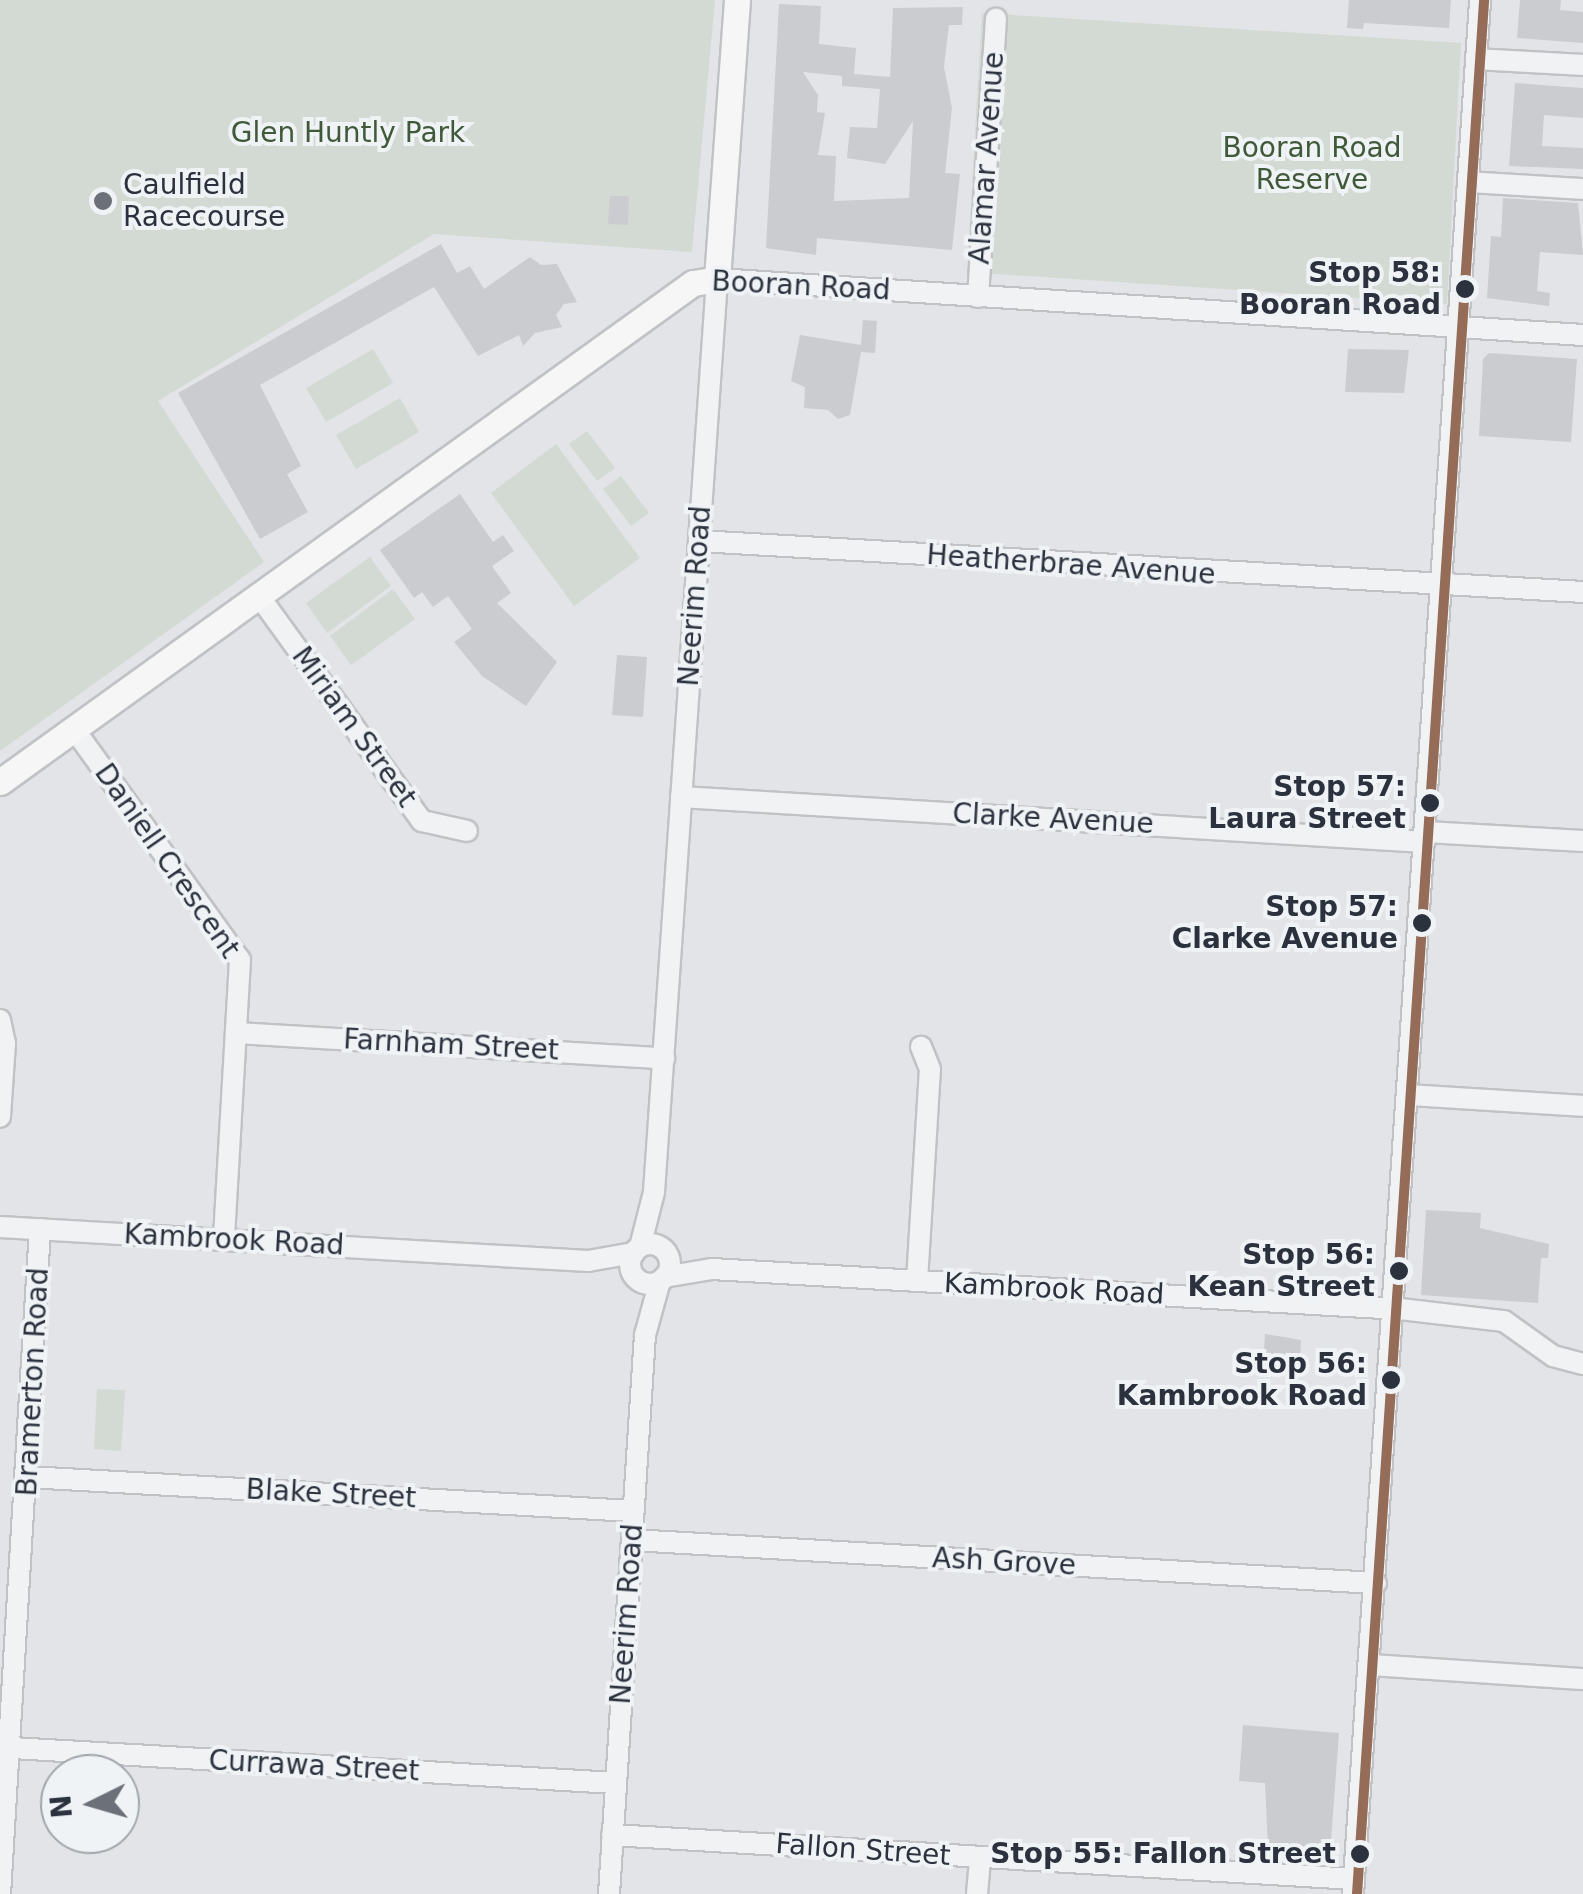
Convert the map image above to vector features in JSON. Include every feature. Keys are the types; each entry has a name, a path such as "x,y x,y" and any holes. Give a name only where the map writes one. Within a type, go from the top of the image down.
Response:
{"main road":[{"name":"Neerim Road","path":"717,279 736,0"},
{"name":"Booran Road","path":"0,782 693,282 717,279"}],"street":[{"path":"1354,1887 1396,1309 1480,0"},
{"name":"Alamar Avenue","path":"978,297 996,19"},
{"path":"1476,59 1583,65"},
{"path":"1468,182 1583,189"},
{"name":"Booran Road","path":"717,279 1583,335"},
{"name":"Neerim Road","path":"608,1894 645,1335 636,1278 637,1250 654,1192 717,279"},
{"name":"Heatherbrae Avenue","path":"699,542 1583,592"},
{"name":"Miriam Street","path":"259,596 422,821 467,831"},
{"name":"Daniell Crescent","path":"74,729 240,960 224,1240"},
{"name":"Clarke Avenue","path":"681,797 1426,837 1583,841"},
{"path":"0,1020 0,1117"},
{"name":"Farnham Street","path":"238,1033 664,1058"},
{"path":"917,1281 930,1069 921,1047"},
{"path":"1409,1094 1583,1106"},
{"name":"Neerim Road","path":"645,1335 662,1279 664,1251 654,1192"},
{"name":"Kambrook Road","path":"0,1227 588,1261 637,1250 664,1251 712,1269"},
{"name":"Bramerton Road","path":"0,1894 12,1748 40,1229"},
{"name":"Kambrook Road","path":"588,1261 636,1278 662,1279 712,1269 1396,1309 1504,1321 1553,1356 1583,1364"},
{"name":"Blake Street","path":"28,1478 633,1511"},
{"name":"Ash Grove","path":"632,1540 1376,1583"},
{"path":"1370,1665 1583,1680"},
{"name":"Currawa Street","path":"12,1748 616,1783"},
{"name":"Fallon Street","path":"612,1834 1354,1887"},
{"path":"977,1894 980,1858"}],"green space":[{"name":"Glen Huntly Park","path":"0,0 715,0 692,252 434,234 158,401 264,562 0,751"},
{"name":"Booran Road Reserve","path":"982,13 1461,43 1447,304 967,272"},
{"path":"373,349 393,383 326,422 306,388"},
{"path":"400,398 419,432 356,469 336,435"},
{"path":"587,431 615,468 597,481 569,444"},
{"path":"556,444 640,558 574,606 491,493"},
{"path":"621,476 649,513 631,526 603,489"},
{"path":"370,557 391,586 327,633 306,603"},
{"path":"393,589 415,619 351,665 330,636"},
{"path":"97,1389 125,1390 121,1451 94,1449"}],"building":[{"path":"1349,0 1451,0 1449,28 1364,23 1363,29 1347,28"},
{"path":"1520,0 1561,0 1560,10 1583,12 1583,43 1517,38"},
{"path":"779,4 821,6 819,44 856,48 854,74 890,77 893,8 963,7 962,25 949,25 944,67 952,108 945,173 960,174 952,250 817,238 816,255 766,248","holes":["803,72 842,76 842,86 880,89 877,128 850,127 847,158 885,164 913,121 909,198 834,201 836,156 818,155 825,113 817,112 818,95"]},
{"path":"1515,83 1583,88 1583,118 1544,115 1542,146 1583,148 1583,169 1509,166"},
{"path":"610,196 629,196 628,225 608,224"},
{"path":"1503,198 1578,203 1583,255 1540,252 1537,291 1550,293 1549,306 1487,298 1491,236 1501,237"},
{"path":"441,244 457,273 470,266 484,289 530,257 541,265 557,264 577,302 564,304 556,315 562,327 535,333 523,346 519,335 478,356 434,287 260,385 301,466 287,474 308,512 260,539 178,393"},
{"path":"863,320 877,321 875,353 861,352 850,415 838,419 828,410 804,408 805,387 791,381 800,335 861,345"},
{"path":"1348,349 1409,350 1404,393 1345,392"},
{"path":"1489,353 1577,359 1571,442 1479,436 1483,359"},
{"path":"460,494 493,542 503,535 514,551 492,566 511,593 497,603 557,662 526,706 482,676 454,642 472,629 448,596 433,607 422,592 414,598 380,550"},
{"path":"617,655 647,657 643,717 612,715"},
{"path":"1426,1210 1481,1213 1480,1228 1549,1244 1548,1258 1541,1258 1538,1303 1421,1295"},
{"path":"1265,1334 1301,1340 1300,1367 1263,1365"},
{"path":"1243,1725 1339,1733 1330,1854 1268,1849 1265,1783 1239,1781"}],"transit line":[{"path":"1357,1894 1484,0"}],"place":[{"name":"Caulfield Racecourse","path":"103,201"},
{"name":"Stop 58: Booran Road","path":"1465,289"},
{"name":"Stop 57: Laura Street","path":"1430,803"},
{"name":"Stop 57: Clarke Avenue","path":"1422,923"},
{"name":"Stop 56: Kean Street","path":"1399,1271"},
{"name":"Stop 56: Kambrook Road","path":"1391,1380"},
{"name":"Stop 55: Fallon Street","path":"1360,1854"}]}
